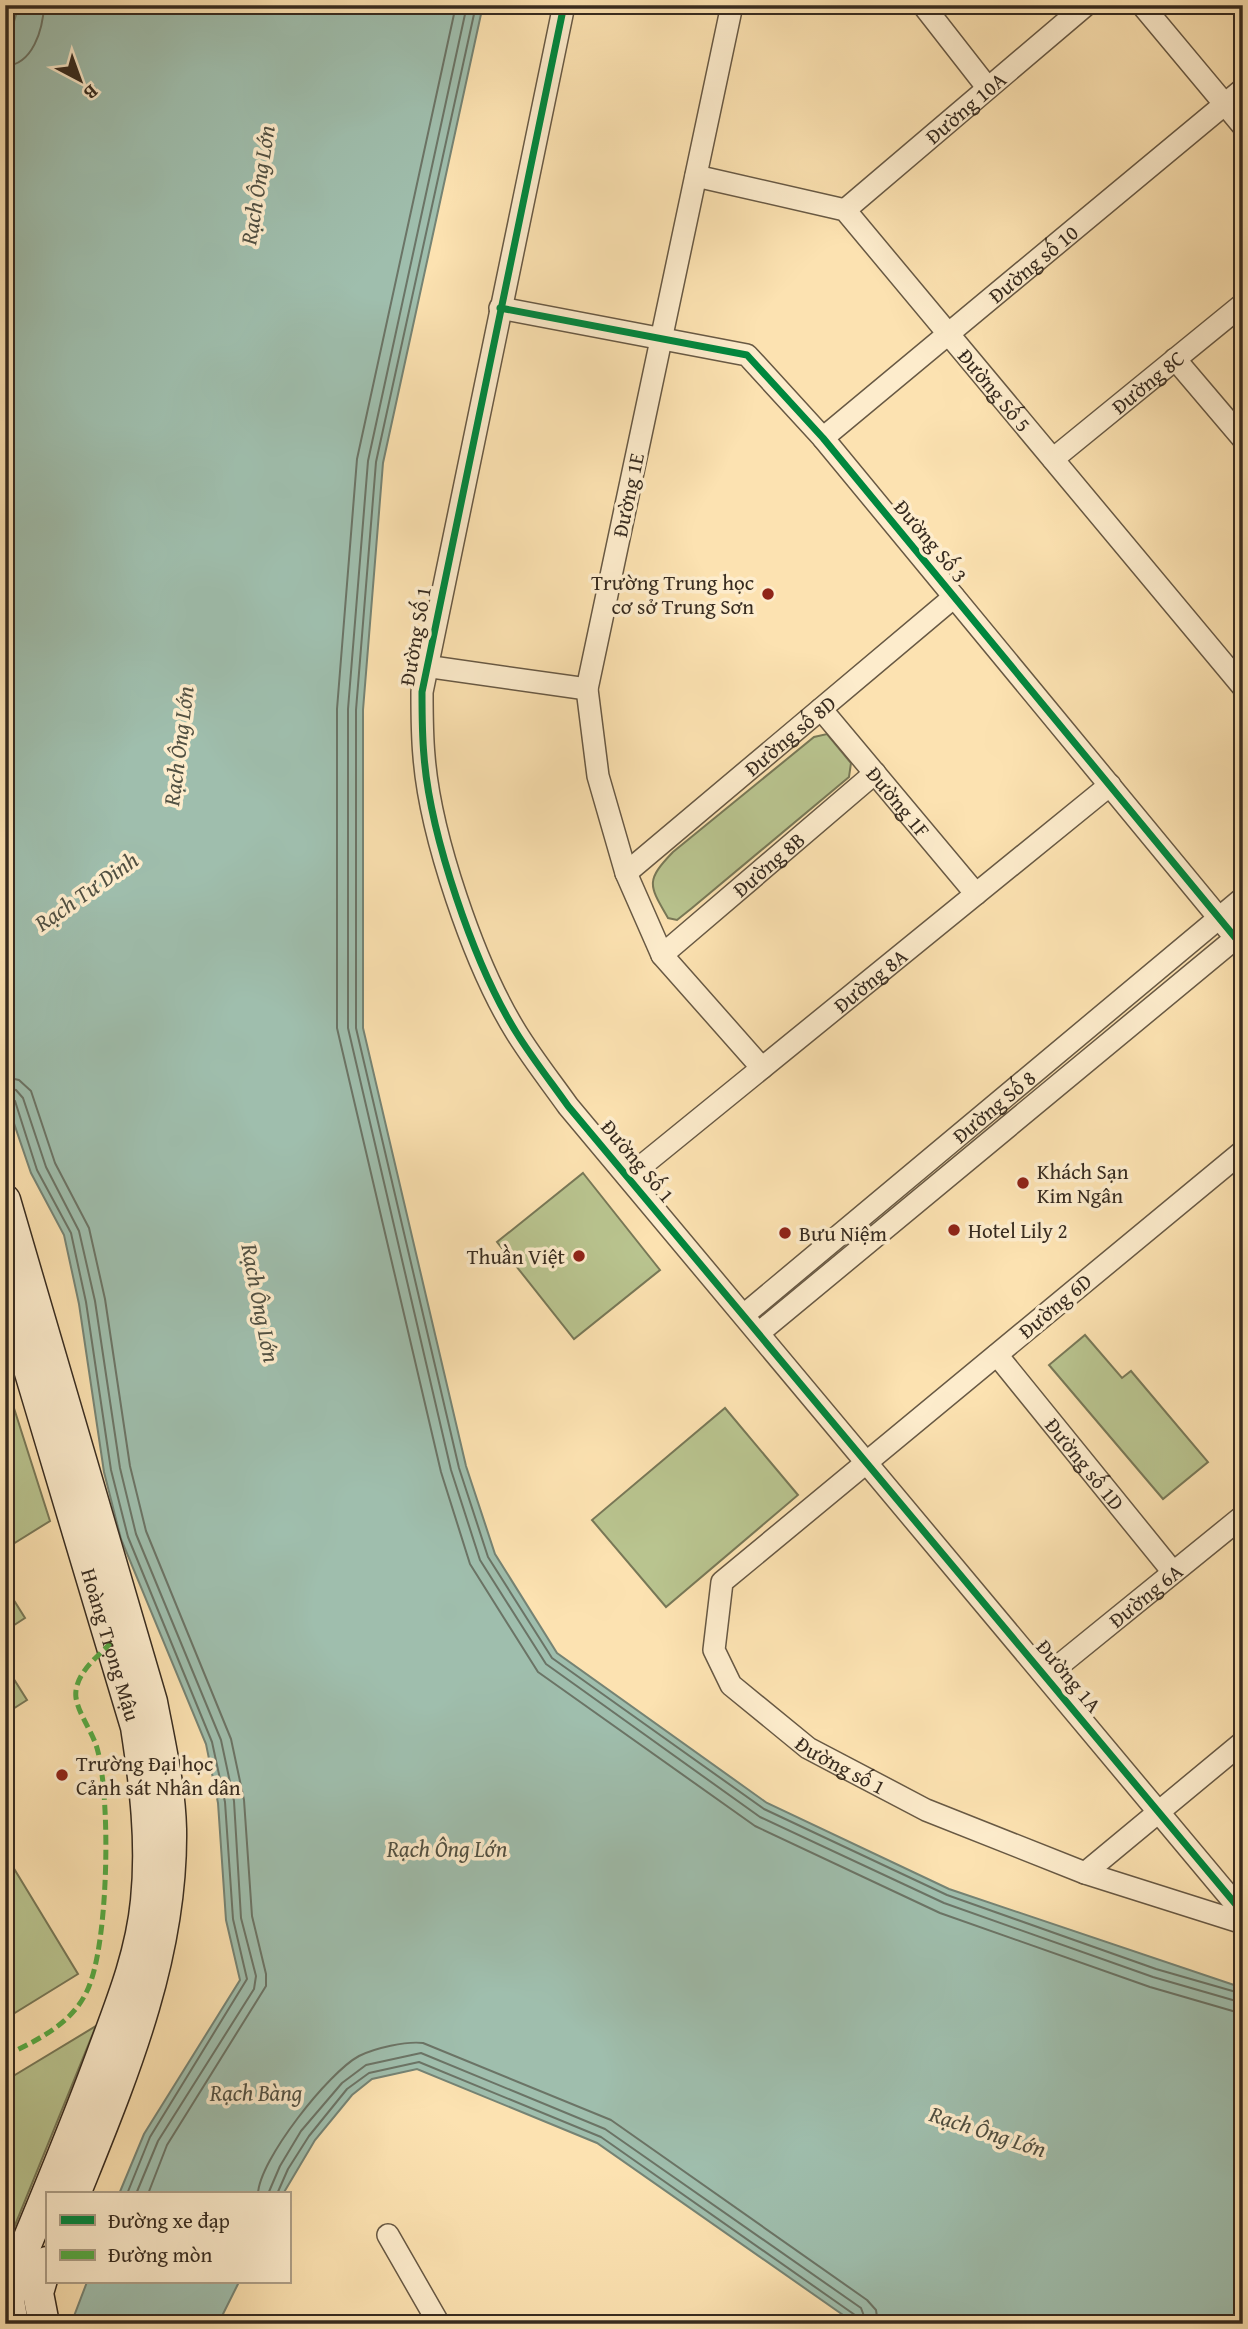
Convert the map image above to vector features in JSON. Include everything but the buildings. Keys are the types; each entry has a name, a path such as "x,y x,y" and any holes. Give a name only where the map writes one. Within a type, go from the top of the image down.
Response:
{"main road":[{"name":"Hoàng Trọng Mậu","path":"5,1200 152,1703 169,1798 169,1886 156,1968 93,2115 55,2192"},
{"name":"Hoàng Trọng Mậu","path":"5,1289 136,1727 146,1804 146,1902 137,1950 75,2192"},
{"name":"Hoàng Trọng Mậu","path":"13,2324 9,2301 13,2276 46,2210"},
{"path":"44,2324 38,2293 46,2265"}],"street":[{"name":"Đường Số 1","path":"564,5 425,666 422,692 424,757 436,823 460,907 482,964 516,1031 568,1106 760,1332"},
{"name":"Đường 1E","path":"732,5 587,689 598,776 626,873 662,955 762,1068"},
{"path":"923,5 987,87"},
{"name":"Đường 10A","path":"845,209 1086,5"},
{"path":"1142,5 1243,126"},
{"name":"Đường số 10","path":"823,438 1243,89"},
{"path":"696,176 845,209"},
{"name":"Đường Số 5","path":"845,209 1243,687"},
{"name":"Đường 8C","path":"1053,459 1243,304"},
{"name":"Đường Số 3","path":"500,308 747,355 823,438 1219,918 1240,939"},
{"path":"1175,359 1243,439"},
{"name":"Đường số 8D","path":"626,873 954,597"},
{"path":"425,666 587,689"},
{"name":"Đường 1F","path":"821,709 976,894"},
{"name":"Đường 8B","path":"662,955 874,773"},
{"name":"Đường 8A","path":"628,1177 1110,785"},
{"name":"Đường Số 8","path":"745,1314 1243,898"},
{"name":"Đường Số 8","path":"760,1332 1240,939"},
{"name":"Đường 6D","path":"867,1462 1243,1151"},
{"path":"760,1332 867,1462"},
{"name":"Đường số 1D","path":"997,1355 1173,1572"},
{"name":"Đường 1A","path":"867,1462 1243,1913"},
{"name":"Đường số 1","path":"867,1462 722,1582 715,1650 731,1685 808,1748 926,1810 1085,1873 1243,1923"},
{"name":"Đường 6A","path":"1046,1676 1243,1516"},
{"path":"1085,1873 1243,1742"},
{"path":"388,2235 439,2324"}],"green space":[{"path":"827,734 851,763 849,777 677,920 668,918 653,884 654,877 664,862 814,737"},
{"name":"Thuần Việt","path":"583,1173 660,1270 574,1339 497,1242"},
{"path":"1085,1335 1122,1378 1131,1371 1208,1462 1163,1499 1049,1365"},
{"path":"5,1380 50,1521 5,1549"},
{"path":"725,1408 798,1495 666,1607 592,1520"},
{"path":"5,1586 25,1618 5,1631"},
{"path":"5,1665 27,1700 5,1714"},
{"path":"10,1862 78,1974 5,2019 5,1865"},
{"path":"96,2026 5,2250 5,2081"}],"water":[{"name":"Rạch Ông Lớn","path":"19,5 483,5 383,463 363,710 363,1028 466,1466 495,1554 557,1653 767,1803 949,1889 1243,1988 1243,2324 856,2324 597,2143 417,2069 372,2079 352,2095 315,2140 284,2192 120,2192 144,2134 240,1980 226,1920 218,1803 206,1744 121,1539 104,1472 79,1304 64,1235 31,1173 5,1097 5,51"},
{"path":"86,2284 238,2284 218,2324 71,2324"}],"marked path":[{"path":"5,2056 52,2030 72,2013 87,1991 94,1969 104,1907 104,1800 97,1748 78,1704 76,1690 82,1674 112,1642"}],"cycle path":[{"path":"564,5 422,692 423,748 428,788 456,898 500,1004 522,1042 568,1106 1243,1913"},
{"path":"500,308 747,355 823,438 1243,947"}],"place":[{"name":"Trường Trung học cơ sở Trung Sơn","path":"768,594"},
{"name":"Khách Sạn Kim Ngân","path":"1023,1183"},
{"name":"Hotel Lily 2","path":"954,1230"},
{"name":"Bưu Niệm","path":"785,1233"},
{"name":"Thuần Việt","path":"579,1256"},
{"name":"Trường Đại học Cảnh sát Nhân dân","path":"62,1775"}],"water label":[{"name":"Rạch Tư Dinh","path":"86,891"},
{"name":"Rạch Bàng","path":"256,2092"}]}
